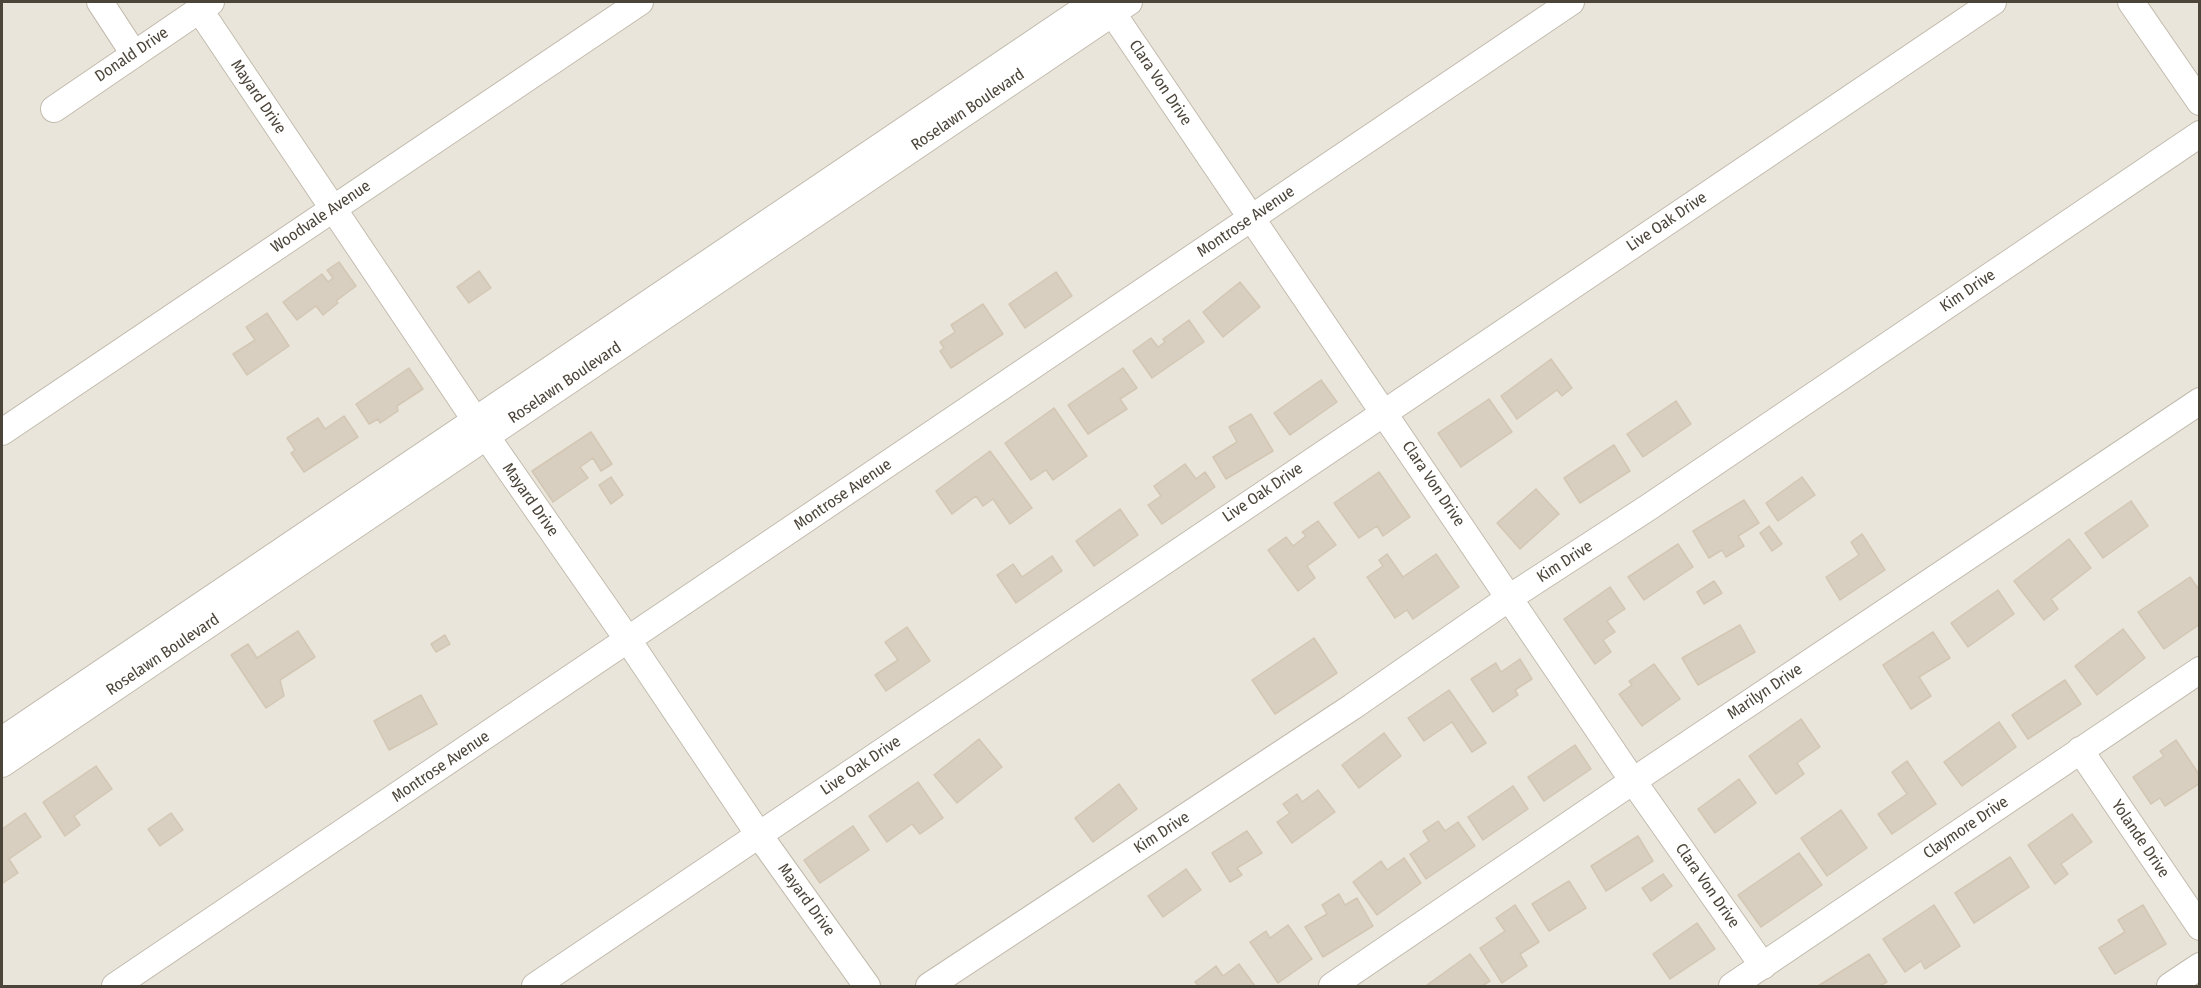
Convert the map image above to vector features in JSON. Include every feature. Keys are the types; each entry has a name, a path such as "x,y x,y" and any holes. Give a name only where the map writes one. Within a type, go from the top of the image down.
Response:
{"street":[{"path":"100,2 134,54"},
{"name":"Woodvale Avenue","path":"2,432 640,2"},
{"name":"Montrose Avenue","path":"115,987 1571,2"},
{"name":"Live Oak Drive","path":"535,987 1993,2"},
{"path":"2131,2 2199,102"},
{"name":"Clara Von Drive","path":"1110,4 1251,219 1633,781 1763,966"},
{"name":"Roselawn Boulevard","path":"2,764 136,661 1110,4"},
{"name":"Donald Drive","path":"54,109 205,5"},
{"name":"Mayard Drive","path":"205,5 332,209 759,835 867,987"},
{"name":"Kim Drive","path":"929,987 1352,707 1509,598 1658,501 2199,134"},
{"name":"Marilyn Drive","path":"1332,987 1633,781 2199,401"},
{"name":"Roselawn Boulevard","path":"2,740 136,661"},
{"name":"Claymore Drive","path":"1732,987 2199,670"},
{"name":"Yolande Drive","path":"2080,750 2199,927"},
{"path":"2170,987 2199,966"}],"shaded area":[{"path":"2,2 2199,2 2199,986 2,986"}],"building":[{"path":"339,262 356,286 336,301 338,303 323,315 316,306 297,320 283,302 322,274 328,282 333,278 327,270"},
{"path":"479,271 491,288 469,303 457,287"},
{"path":"1056,272 1072,296 1025,328 1009,304"},
{"path":"1240,282 1260,307 1223,337 1203,312"},
{"path":"983,304 1003,334 951,368 940,351 944,348 940,342 955,332 951,325"},
{"path":"267,313 289,346 247,375 233,354 255,340 246,327"},
{"path":"1189,320 1204,342 1152,378 1133,351 1151,338 1158,347 1165,342 1163,339"},
{"path":"1551,359 1572,388 1562,396 1557,390 1517,419 1501,396"},
{"path":"409,368 423,389 397,406 398,411 380,423 378,419 369,424 356,404"},
{"path":"1123,368 1137,388 1120,399 1127,409 1088,434 1068,405"},
{"path":"1321,380 1337,402 1290,435 1274,413"},
{"path":"1489,399 1512,432 1461,467 1438,433"},
{"path":"1676,401 1691,424 1643,457 1627,434"},
{"path":"1054,408 1087,456 1053,480 1046,470 1031,480 1005,443"},
{"path":"1251,414 1273,451 1226,479 1213,457 1237,442 1229,427"},
{"path":"344,416 358,437 304,472 291,453 295,450 287,438 318,418 325,429"},
{"path":"591,432 612,464 601,471 593,458 580,467 588,478 553,502 532,471"},
{"path":"1614,445 1630,471 1580,503 1564,478"},
{"path":"990,451 1032,508 1010,524 993,499 983,506 976,496 952,514 936,491"},
{"path":"1185,464 1196,479 1205,472 1215,487 1162,524 1148,505 1161,496 1154,486"},
{"path":"1379,472 1410,517 1383,536 1377,526 1359,538 1334,503"},
{"path":"611,477 623,495 611,504 599,485"},
{"path":"1802,477 1815,495 1778,521 1766,503"},
{"path":"1536,489 1559,514 1520,549 1497,523"},
{"path":"1744,500 1759,523 1738,536 1744,546 1726,557 1722,550 1709,558 1693,531"},
{"path":"2131,501 2148,526 2103,558 2085,533"},
{"path":"1120,509 1138,535 1094,566 1076,541"},
{"path":"1318,521 1336,545 1307,566 1315,578 1298,591 1268,550 1286,537 1293,546 1306,536 1302,532"},
{"path":"1769,526 1782,544 1772,551 1760,533"},
{"path":"1862,534 1885,570 1840,600 1826,577 1859,555 1851,542"},
{"path":"2069,539 2091,568 2051,599 2058,609 2044,620 2014,581"},
{"path":"1678,544 1693,567 1644,600 1628,577"},
{"path":"1387,554 1403,577 1436,554 1459,587 1413,619 1407,610 1395,618 1367,577 1383,566 1379,560"},
{"path":"1052,556 1062,571 1016,603 997,575 1013,564 1022,577"},
{"path":"2190,577 2200,591 2200,624 2164,649 2138,612"},
{"path":"1714,581 1722,593 1704,604 1697,592"},
{"path":"1610,587 1625,609 1607,621 1615,632 1603,640 1611,652 1595,664 1564,619"},
{"path":"1998,590 2014,614 1968,647 1951,623"},
{"path":"1740,625 1755,652 1698,685 1682,658"},
{"path":"907,627 930,661 886,691 875,675 898,660 885,642"},
{"path":"2123,629 2145,658 2097,695 2075,666"},
{"path":"298,631 315,657 280,680 284,696 266,708 231,655 248,644 257,658"},
{"path":"1933,632 1950,658 1919,677 1931,696 1911,709 1883,665"},
{"path":"445,635 450,644 436,652 431,644"},
{"path":"1314,638 1337,673 1275,714 1252,680"},
{"path":"1520,659 1532,679 1515,690 1518,695 1493,712 1471,679 1496,663 1501,672"},
{"path":"1654,664 1680,699 1642,726 1619,694 1632,685 1629,681"},
{"path":"2065,680 2081,704 2028,739 2012,715"},
{"path":"1449,690 1486,743 1472,752 1452,722 1424,741 1408,718"},
{"path":"421,695 437,724 389,750 374,721"},
{"path":"1801,719 1820,747 1797,763 1804,774 1776,794 1749,756"},
{"path":"1999,722 2016,747 1962,786 1944,762"},
{"path":"1384,733 1401,756 1359,788 1342,765"},
{"path":"979,739 1002,767 957,803 934,775"},
{"path":"2176,740 2200,776 2200,783 2165,806 2160,798 2151,804 2133,777 2164,756 2160,751"},
{"path":"1575,745 1591,769 1544,801 1528,777"},
{"path":"1907,761 1936,804 1892,834 1878,814 1907,794 1892,772"},
{"path":"96,766 112,789 74,816 80,825 65,836 43,802"},
{"path":"1739,779 1756,803 1715,833 1698,809"},
{"path":"918,782 943,818 920,834 912,824 887,842 869,816"},
{"path":"1119,784 1137,809 1093,842 1075,818"},
{"path":"1513,786 1528,809 1483,840 1468,817"},
{"path":"1318,790 1335,812 1292,843 1277,822 1290,813 1283,804 1297,794 1302,802"},
{"path":"1841,810 1867,848 1827,876 1801,838"},
{"path":"25,813 41,837 9,859 18,873 3,883 2,829"},
{"path":"171,813 183,830 160,846 148,829"},
{"path":"2072,814 2092,842 2061,864 2068,874 2055,884 2028,845"},
{"path":"1438,821 1445,831 1458,822 1475,846 1426,879 1410,854 1429,841 1423,831"},
{"path":"853,826 869,850 820,883 804,860"},
{"path":"1247,831 1262,853 1237,868 1242,875 1230,882 1212,853"},
{"path":"1638,836 1653,861 1606,891 1591,866"},
{"path":"1799,853 1822,885 1761,927 1738,895"},
{"path":"2010,857 2029,887 1974,923 1955,893"},
{"path":"1404,858 1421,883 1377,915 1353,882 1381,861 1387,870"},
{"path":"1186,869 1201,890 1163,917 1148,896"},
{"path":"1663,874 1672,886 1651,901 1642,888"},
{"path":"1569,881 1586,908 1549,931 1532,904"},
{"path":"1339,894 1345,905 1357,898 1373,926 1323,957 1305,927 1327,914 1322,905"},
{"path":"1515,905 1539,942 1520,954 1527,966 1502,983 1480,948 1505,931 1496,918"},
{"path":"1934,905 1960,946 1925,969 1921,961 1905,972 1883,939"},
{"path":"2143,905 2166,944 2115,974 2099,948 2125,932 2118,920"},
{"path":"1697,923 1715,949 1670,979 1653,954"},
{"path":"1288,925 1312,959 1278,983 1250,942 1266,931 1270,938"},
{"path":"1470,954 1490,981 1482,986 1427,985"},
{"path":"1869,954 1887,982 1879,986 1818,986"},
{"path":"1239,964 1255,986 1199,986 1195,982 1216,966 1223,976"}]}
